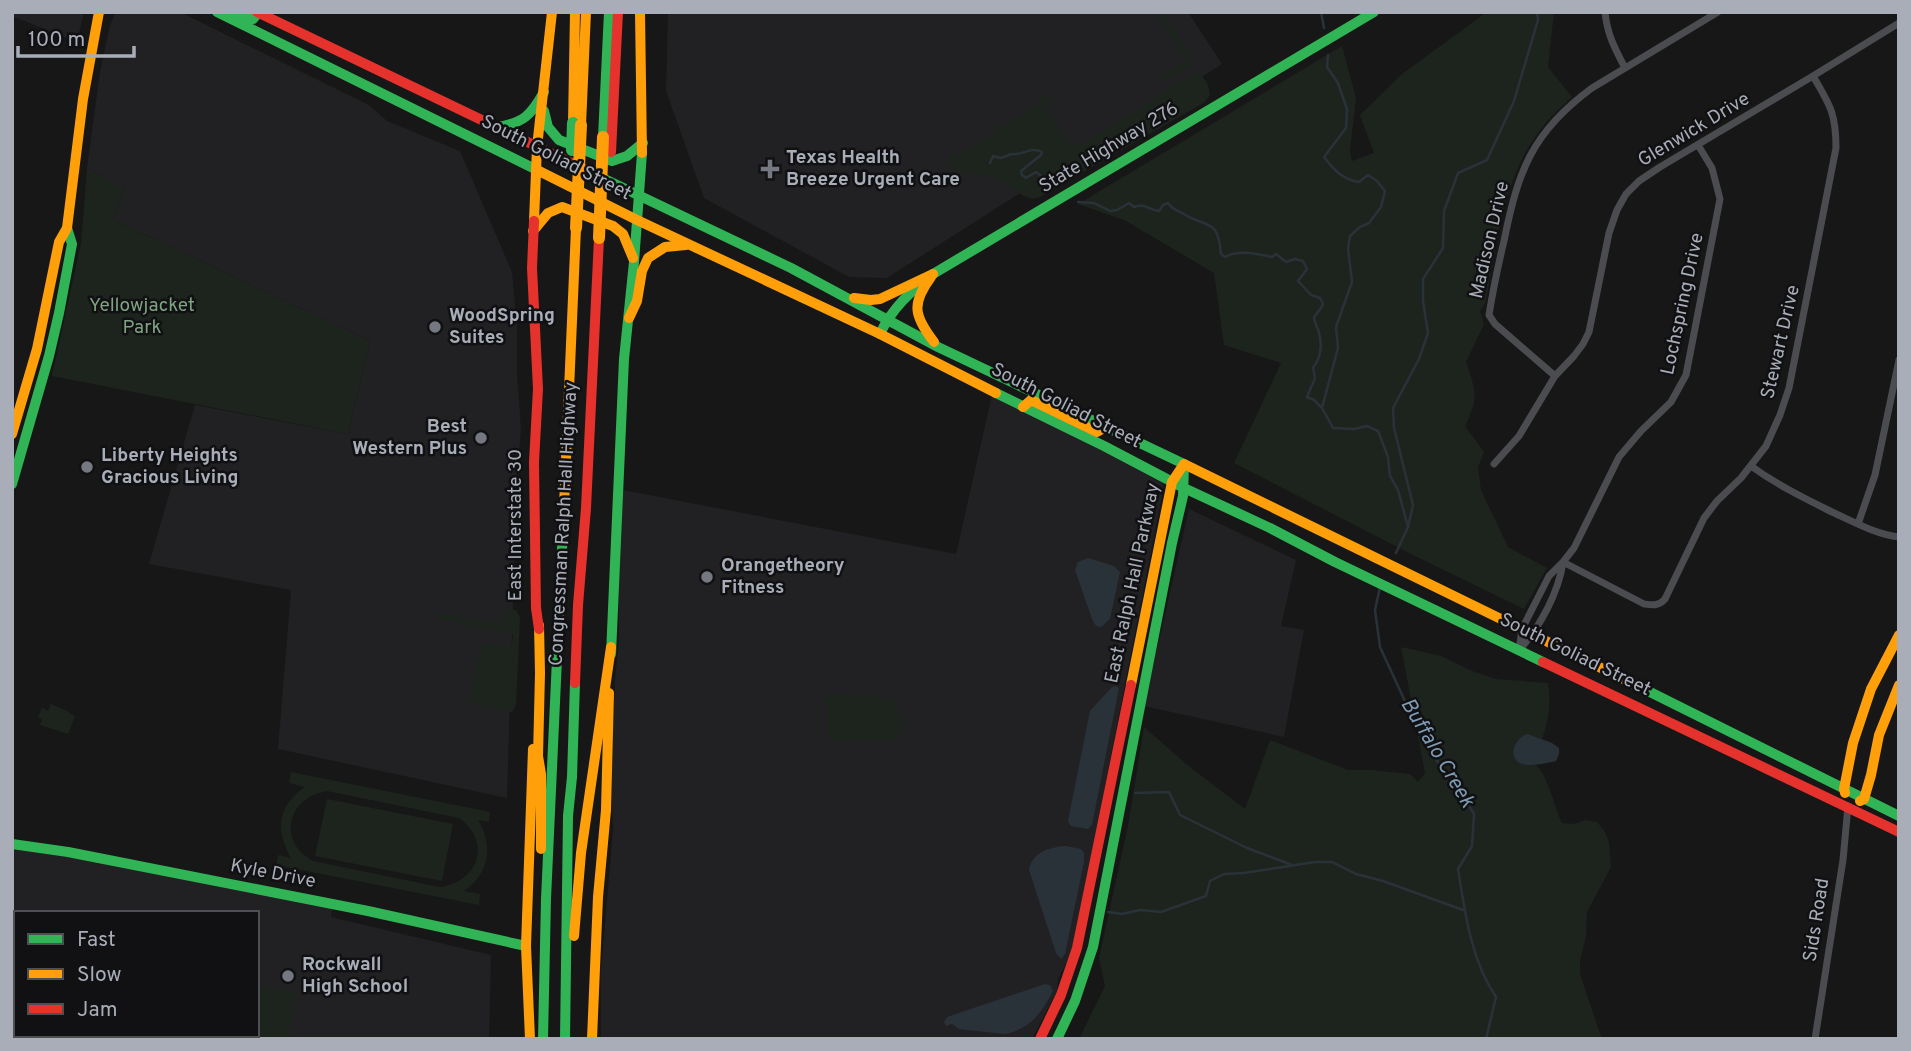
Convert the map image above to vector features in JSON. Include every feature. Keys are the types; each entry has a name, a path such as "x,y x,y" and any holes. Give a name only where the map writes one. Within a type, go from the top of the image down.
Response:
{"main road":[{"path":"12,434 37,349 59,242 67,228 83,99 99,12"},
{"name":"South Goliad Street","path":"217,12 637,220 880,334 1335,562 1899,832"},
{"path":"233,12 253,19 258,13"},
{"name":"East Interstate 30","path":"530,1039 526,946 539,625 536,608 534,462 538,388 532,268 537,147 552,12"},
{"path":"575,12 577,124"},
{"name":"Congressman Ralph Hall Highway","path":"543,1039 546,899 577,124 586,12"},
{"name":"Congressman Ralph Hall Highway","path":"565,1039 568,816 572,777 578,605 586,508 609,12"},
{"path":"602,162 611,152 618,12"},
{"path":"592,1039 598,897 606,810 623,372 643,143 640,12"},
{"name":"State Highway 276","path":"880,334 886,319 906,296 933,274 1374,12"},
{"name":"South Goliad Street","path":"258,13 791,268 938,346 1528,632 1899,816"},
{"path":"322,64 330,47"},
{"path":"495,127 522,122 543,98"},
{"path":"543,98 548,127 559,140 612,161 627,156 643,143"},
{"path":"533,232 548,213 562,207 612,226 623,234 634,262"},
{"path":"12,484 60,313 72,244 67,228"},
{"path":"629,318 638,299 643,268 648,258 666,246 691,246"},
{"path":"845,297 880,299 933,274"},
{"path":"933,274 918,294 916,305 922,326 938,346"},
{"path":"1023,407 1031,400 1097,432 1106,427"},
{"name":"East Ralph Hall Parkway","path":"1040,1039 1070,974 1077,948 1099,838 1140,676 1184,464"},
{"path":"539,625 538,756 541,774 541,861 546,899"},
{"path":"1899,635 1871,689 1853,743 1844,789 1848,806 1864,799 1879,735 1899,685"},
{"path":"565,1024 581,853 611,647"},
{"name":"East Ralph Hall Parkway","path":"1057,1039 1084,978 1093,947 1115,841 1140,676"},
{"path":"1099,838 1115,841"},
{"name":"Kyle Drive","path":"12,844 72,853 368,911 526,946"},
{"path":"1070,974 1084,978"}],"street":[{"path":"1605,12 1611,42 1625,68"},
{"name":"Madison Drive","path":"1555,376 1495,324 1489,315 1511,204 1520,176 1531,154 1559,116 1574,101 1718,12"},
{"name":"Glenwick Drive","path":"1494,464 1519,436 1555,376 1574,356 1589,332 1609,233 1626,194 1639,181 1899,23"},
{"name":"Stewart Drive","path":"1563,562 1644,604 1661,604 1704,518 1766,446 1788,388 1834,166 1835,118 1813,76"},
{"name":"Lochspring Drive","path":"1520,650 1560,580 1563,562 1574,548 1619,457 1671,402 1686,375 1720,199 1712,168 1698,145"},
{"path":"1858,524 1875,475 1899,360"},
{"path":"1751,466 1782,487 1858,524 1899,537"},
{"name":"Sids Road","path":"1815,1039 1843,860 1848,806"}],"shaded area":[{"path":"12,12 84,12 77,42 12,16"},
{"path":"116,12 180,12 369,105 387,121 460,151 512,272 517,327 521,430 517,470 507,798 278,749 291,590 149,564 195,405 348,434 370,341 112,219 126,189 87,168 100,72 110,25"},
{"path":"668,12 1188,12 1222,64 887,278 849,277 704,198 666,91"},
{"path":"992,395 1162,481 1164,485 1075,939 1058,979 1057,991 1032,1039 601,1039 601,970 613,830 611,773 619,641 618,559 623,490 956,554"},
{"path":"1189,509 1296,560 1281,626 1304,630 1284,737 1144,706"},
{"path":"1088,558 1114,566 1120,572 1110,619 1101,627 1096,626 1092,619 1075,570 1078,562"},
{"path":"1116,686 1119,688 1092,825 1088,829 1071,826 1068,821 1090,711"},
{"path":"1528,734 1559,748 1556,761 1530,765 1517,761 1513,753 1516,743"},
{"path":"1066,846 1081,849 1084,862 1065,954 1061,959 1056,953 1029,870 1038,855"},
{"path":"12,849 82,859 332,908 331,917 491,955 489,1039 12,1039"},
{"path":"1045,984 1050,985 1053,991 1035,1018 1022,1028 1005,1034 959,1029 952,1024 946,1026 944,1022 947,1017"}],"green space":[{"path":"1155,12 1163,12 1192,58 1189,66 1165,81 1162,76 1186,60"},
{"path":"1487,12 1554,12 1548,67 1572,97 1538,133 1516,172 1502,215 1485,303 1480,311 1484,324 1466,362 1474,401 1465,426 1484,452 1478,467 1481,490 1508,547 1547,568 1524,609 1234,463 1281,363 1224,345 1214,273 1124,220 1078,204 1342,46 1356,98 1350,151 1352,161 1374,153 1360,115 1402,74"},
{"path":"1193,73 1201,74 1208,85 1210,95 1205,102 1038,198 1023,196 993,178 958,171 950,162 949,158 953,152 958,156 996,131 993,126 996,125 999,129 1040,103 1038,98 1041,95 1050,101 1045,105 1072,146 1077,143 1080,146"},
{"name":"Yellowjacket Park","path":"87,168 126,189 112,219 370,341 348,434 52,376 81,243"},
{"path":"508,609 516,610 520,617 516,705 512,712 469,703 481,643 508,647 512,644 513,634 439,619 440,613 503,624"},
{"path":"1401,647 1441,656 1496,679 1548,683 1548,718 1542,739 1528,734 1523,765 1539,768 1562,823 1574,824 1585,820 1597,822 1609,843 1611,867 1587,912 1586,936 1580,961 1580,974 1602,1039 1079,1039 1105,986 1099,958 1128,826 1144,727 1186,764 1245,809 1270,740 1348,770 1410,774 1418,782 1425,773"},
{"path":"829,694 892,698 904,726 902,735 893,740 827,739 829,704 824,703 824,697"},
{"path":"51,704 75,716 68,734 40,725 42,719 38,717 42,708 48,711"},
{"path":"291,772 490,812 489,822 478,820 486,840 484,868 464,891 480,894 479,905 276,865 278,855 291,858 282,838 284,810 305,787 289,783","holes":["327,791 459,818 476,838 476,860 463,878 439,887 313,861 294,843 291,832 292,821 303,802 313,795"]},
{"path":"327,799 453,824 442,881 315,856"},
{"path":"259,986 297,993 288,1039 231,1039 259,1037"}],"waterway":[{"path":"1321,12 1324,28"},
{"name":"Buffalo Creek","path":"1396,553 1408,527 1413,505 1394,428 1393,408 1419,359 1428,333 1423,279 1443,248 1444,211 1458,173 1487,160 1514,101 1538,20 1537,12"},
{"path":"1328,55 1327,67 1338,83 1347,109 1346,128 1324,157 1343,176 1359,182 1368,175 1385,191 1381,207 1369,223 1350,236 1348,248 1352,282 1336,327 1338,348 1322,408 1333,428 1354,429 1367,426 1378,431 1408,527"},
{"path":"990,163 993,156 1001,158 1038,150 1042,152 1041,155 1021,171 1022,175 1026,178 1036,172 1049,182 1059,182"},
{"path":"1078,202 1094,203 1110,211 1129,203 1134,207 1144,206 1159,211 1168,203 1174,209 1214,229 1221,254 1225,257 1242,253 1272,257 1276,254 1286,262 1295,259 1303,261 1307,269 1298,281 1311,295 1320,298 1323,304 1314,318 1320,334 1321,350 1313,368 1315,378 1307,397 1321,407"},
{"name":"Buffalo Creek","path":"1380,587 1375,610 1380,647 1415,723 1435,758 1458,787 1474,814 1472,846 1458,869 1475,952 1480,968 1496,997 1486,1039"},
{"path":"1135,793 1169,792 1180,815 1247,848 1292,865"},
{"path":"1108,912 1161,912 1206,896 1210,881 1224,874 1315,862 1332,862 1356,874 1463,910"}],"traffic: fast":[{"path":"217,12 539,171"},
{"path":"233,12 253,19 258,13"},
{"path":"603,137 609,12"},
{"path":"880,334 903,301 933,274 1374,12"},
{"path":"497,127 526,117 544,92"},
{"path":"544,111 548,127 559,140 612,161 627,156 643,143"},
{"path":"572,150 573,123"},
{"path":"611,654 624,359 642,153"},
{"path":"594,174 791,268 938,347 1184,464"},
{"path":"12,484 59,313 72,244 67,228"},
{"path":"996,393 1184,488 1543,662"},
{"path":"1057,1039 1075,1001 1093,947 1183,496 1184,464"},
{"path":"543,1039 546,899 564,506"},
{"path":"565,1039 568,816 575,683"},
{"path":"1644,689 1899,816"},
{"path":"12,844 68,852 368,911 526,946"}],"traffic: slow":[{"path":"12,434 37,349 59,242 67,228 83,99 99,12"},
{"path":"534,221 537,147 552,12"},
{"path":"573,123 575,12"},
{"path":"581,125 586,12"},
{"path":"640,12 642,153"},
{"path":"576,228 581,125"},
{"path":"599,238 603,137"},
{"path":"539,171 880,334 996,393"},
{"path":"533,231 548,213 562,207 613,226 623,234 633,258"},
{"path":"564,506 576,228"},
{"path":"629,318 637,301 642,271 648,258 665,247 686,245"},
{"path":"854,298 880,299 933,274"},
{"path":"931,277 920,295 918,310 922,325 934,342"},
{"path":"1023,407 1031,400 1097,432 1106,427"},
{"path":"1131,685 1172,482 1184,464"},
{"path":"1184,464 1644,689"},
{"path":"539,625 538,756 541,774 541,849"},
{"path":"1845,793 1853,743 1871,689 1899,635"},
{"path":"574,936 581,853 611,647"},
{"path":"1860,801 1864,799 1879,735 1899,685"},
{"path":"592,1039 598,897 606,810 609,693"},
{"path":"530,1039 526,946 533,749"}],"traffic: jam":[{"path":"257,12 594,174"},
{"path":"611,152 618,12"},
{"path":"534,221 532,268 538,389 534,462 536,608 539,629"},
{"path":"575,683 599,238"},
{"path":"1543,662 1899,832"},
{"path":"1040,1039 1061,995 1077,948 1131,685"}],"place":[{"name":"Texas Health Breeze Urgent Care","path":"770,169"},
{"name":"WoodSpring Suites","path":"435,327"},
{"name":"Best Western Plus","path":"481,438"},
{"name":"Liberty Heights Gracious Living","path":"87,467"},
{"name":"Orangetheory Fitness","path":"707,577"},
{"name":"Rockwall High School","path":"288,976"}]}
